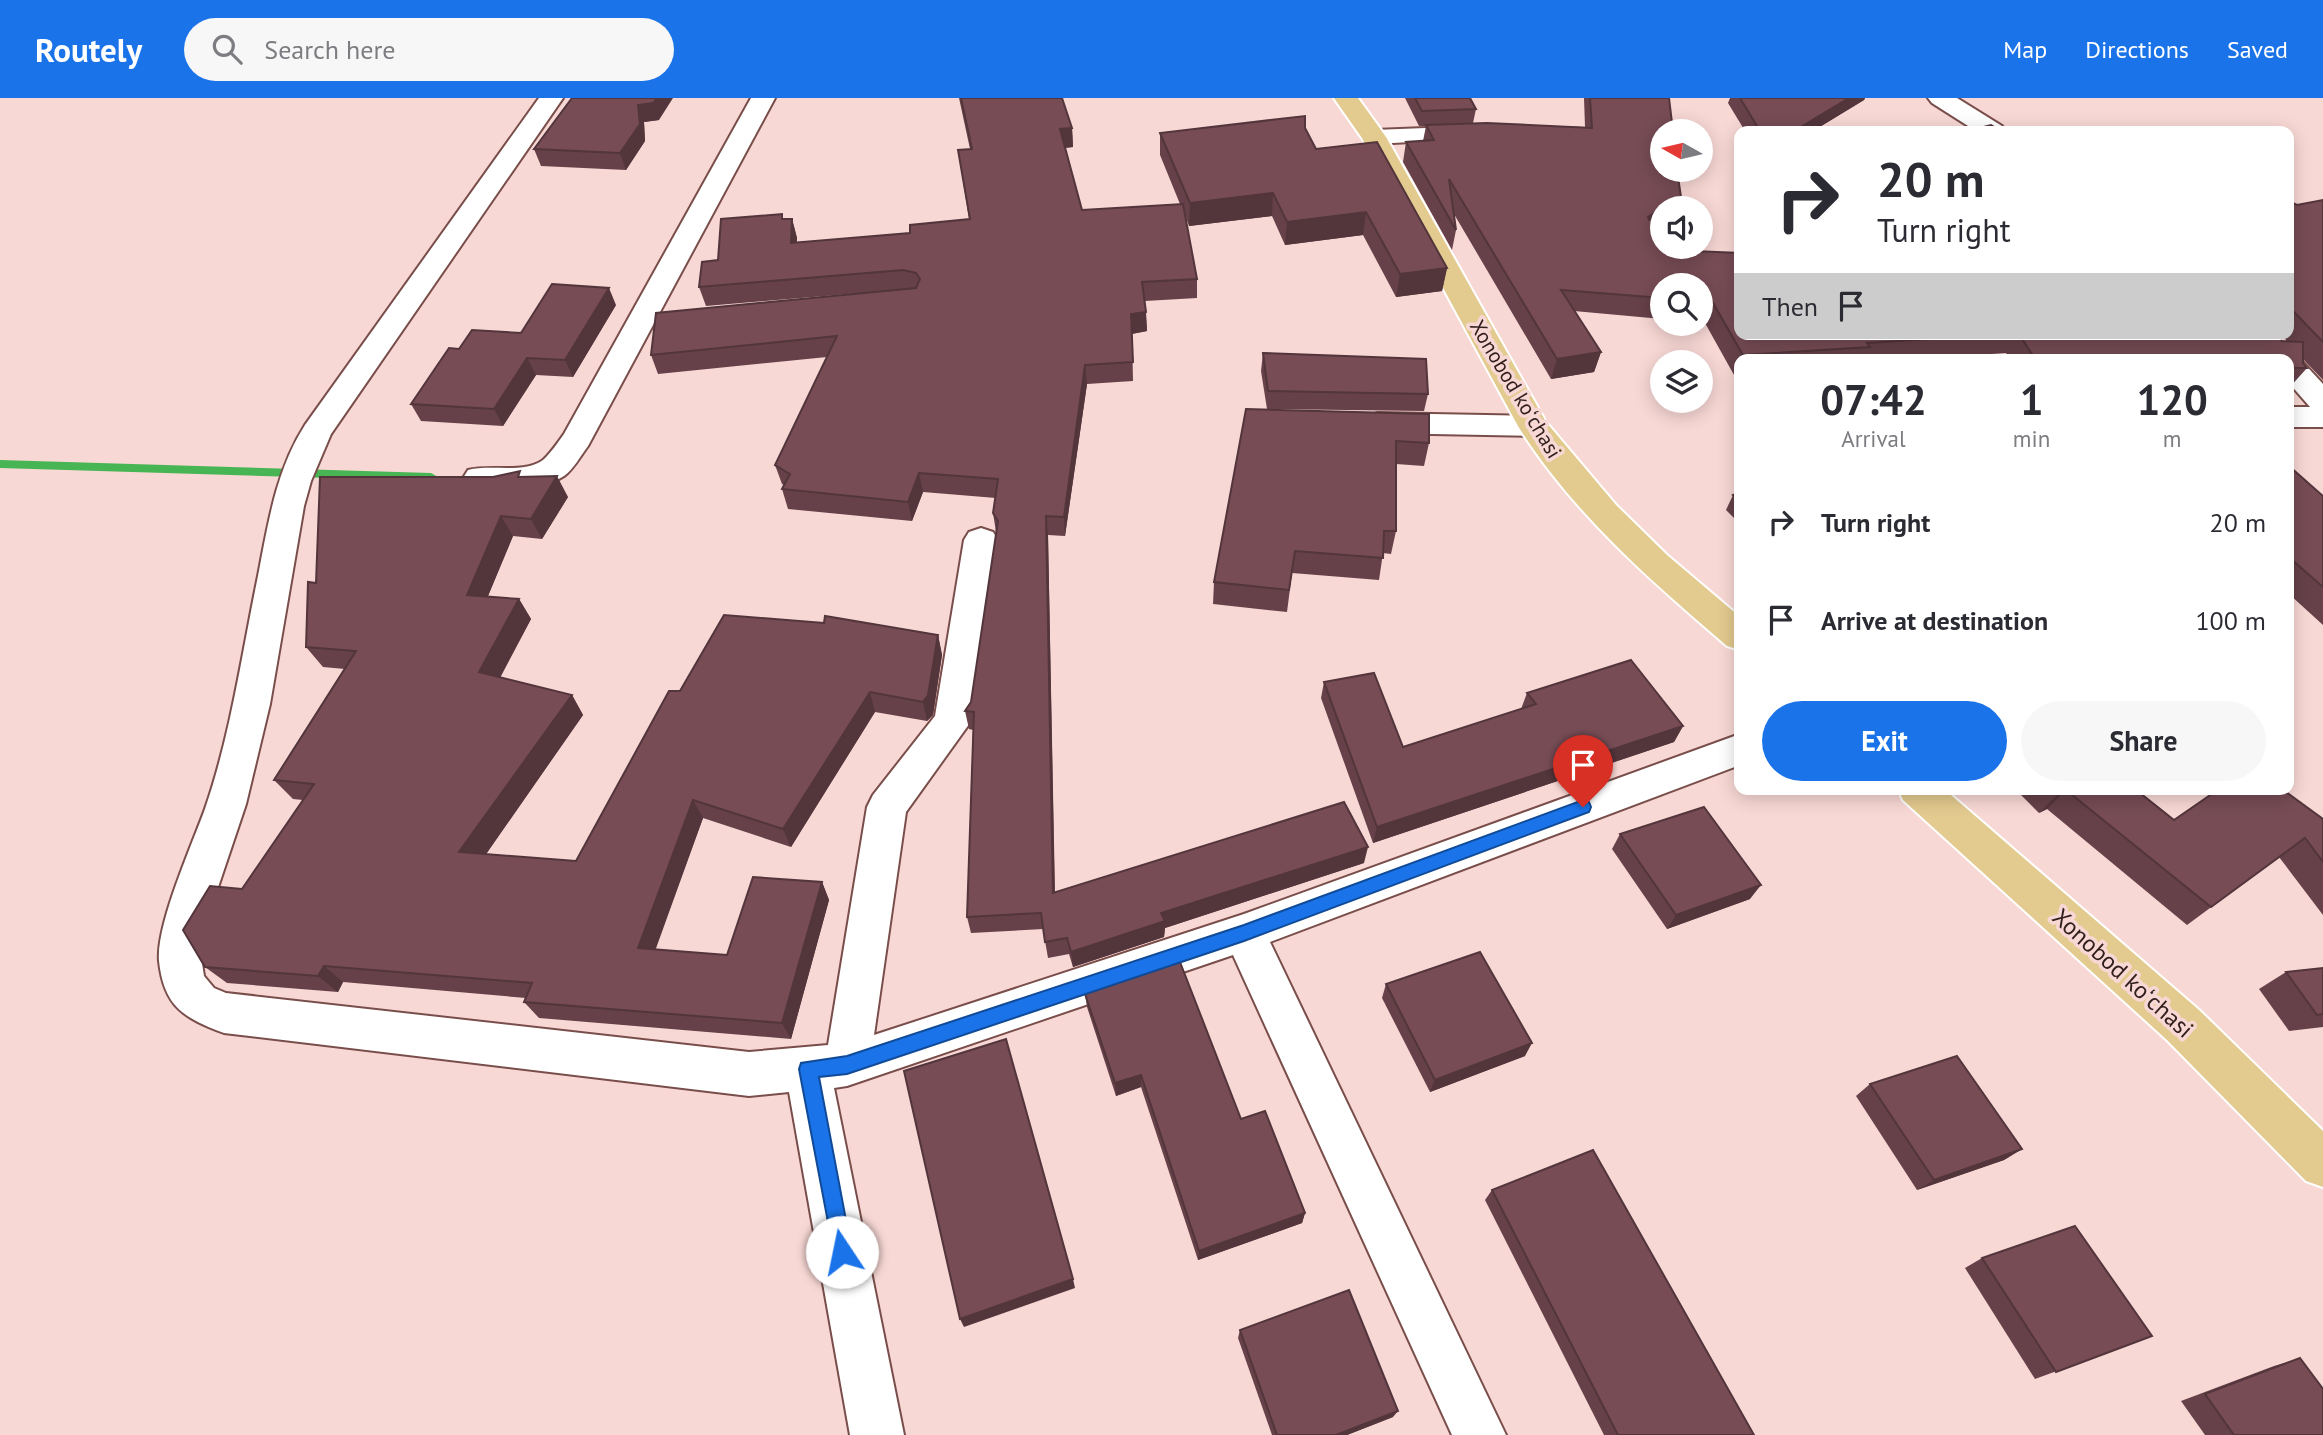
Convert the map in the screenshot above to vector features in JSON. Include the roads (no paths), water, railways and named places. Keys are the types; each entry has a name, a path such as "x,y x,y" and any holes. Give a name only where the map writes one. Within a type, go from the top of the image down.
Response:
{"main road":[{"name":"Xonobod koʻchasi","path":"1346,98 1374,137 1533,426 1584,495 1618,530 1656,567 1734,632"},
{"name":"Xonobod koʻchasi","path":"1924,795 2183,1025 2323,1164"}],"street":[{"path":"551,98 316,432 309,481 226,804 184,926 180,957 184,984 199,1002 224,1013 749,1074 827,1067 1244,933 1734,751"},
{"path":"446,478 529,477 554,467 577,439 654,322 762,98"},
{"path":"1940,98 1985,126"},
{"path":"1374,137 1500,132"},
{"path":"2294,370 2323,403"},
{"path":"2294,417 2323,417"},
{"path":"1355,422 1533,426"},
{"path":"877,1435 827,1067 887,807 953,720 981,540"},
{"path":"1244,933 1479,1435"}],"waterway":[{"path":"0,464 431,477"}]}
